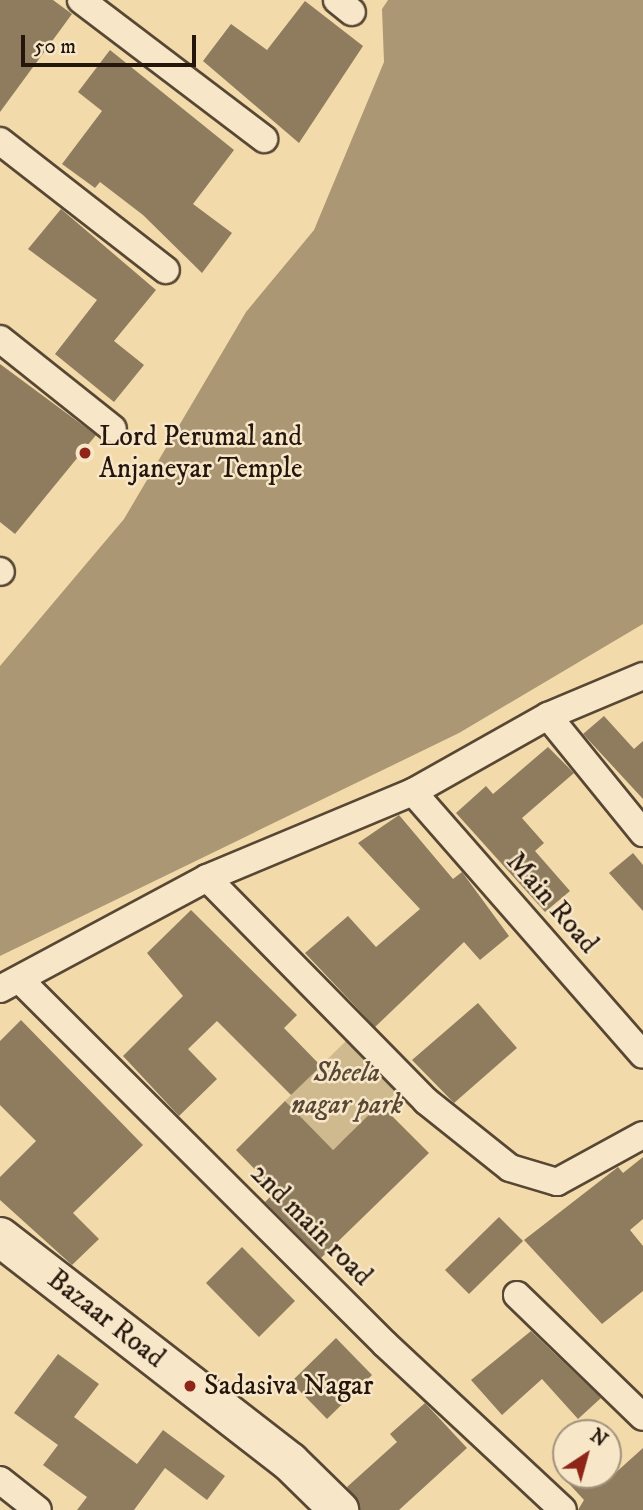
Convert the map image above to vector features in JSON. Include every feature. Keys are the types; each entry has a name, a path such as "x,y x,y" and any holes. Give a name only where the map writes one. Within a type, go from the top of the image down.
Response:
{"main road":[{"name":"Bazaar Road","path":"0,1237 290,1462 339,1510"},
{"name":"Bazaar Road","path":"0,1262 316,1510"}],"street":[{"path":"81,0 264,139"},
{"path":"0,141 166,270"},
{"path":"0,339 113,429"},
{"path":"10,984 207,878 413,792 548,716 643,676"},
{"path":"548,716 643,833"},
{"name":"Main Road","path":"413,792 643,1055"},
{"path":"207,878 426,1101 510,1168 557,1182 643,1135"},
{"name":"2nd main road","path":"10,984 563,1510"},
{"path":"517,1295 643,1417"},
{"path":"0,1480 38,1510"}],"green space":[{"name":"Sheela nagar park","path":"349,1038 397,1092 329,1153 285,1101"}],"shaded area":[{"path":"388,0 643,0 643,624 459,733 0,956 0,666 124,519 246,312 314,230 384,62 382,9"}],"building":[{"path":"0,0 53,0 72,14 0,112"},
{"path":"305,1 363,46 299,143 203,61 231,24 267,50"},
{"path":"110,50 234,150 193,204 232,233 202,273 143,215 100,182 95,188 62,164 102,111 78,92"},
{"path":"61,209 156,290 114,341 144,365 114,402 55,354 97,300 28,249"},
{"path":"0,364 96,435 15,534 0,522"},
{"path":"604,716 634,749 643,741 643,799 583,734"},
{"path":"548,747 574,773 522,818 544,843 535,851 570,891 545,912 456,813 486,786 493,794"},
{"path":"399,815 453,879 462,872 509,936 480,960 464,942 375,1027 305,953 348,916 376,947 420,909 358,843"},
{"path":"633,853 643,865 643,911 609,873"},
{"path":"191,910 297,1015 284,1028 321,1066 291,1095 217,1021 188,1049 217,1079 179,1116 123,1056 183,996 147,953"},
{"path":"478,1003 517,1048 454,1103 412,1060"},
{"path":"21,1020 143,1145 73,1213 99,1239 72,1265 0,1200 0,1177 36,1141 0,1105 0,1041"},
{"path":"285,1101 333,1150 380,1104 429,1153 321,1258 265,1202 276,1191 236,1150"},
{"path":"643,1157 643,1219 630,1230 643,1246 643,1291 602,1324 524,1240 618,1167 623,1173"},
{"path":"499,1217 523,1241 469,1294 445,1270"},
{"path":"242,1247 295,1301 259,1337 206,1283"},
{"path":"531,1331 601,1398 578,1419 542,1379 502,1415 471,1380"},
{"path":"336,1338 372,1375 327,1419 291,1382"},
{"path":"58,1354 99,1384 74,1417 137,1464 163,1430 225,1476 207,1500 165,1468 134,1510 77,1510 87,1497 43,1465 58,1445 14,1413"},
{"path":"425,1403 467,1448 399,1510 360,1510 347,1487 397,1442 390,1434"},
{"path":"643,1448 643,1510 578,1510 584,1500 574,1489 622,1489 622,1467"}],"place":[{"name":"Lord Perumal and Anjaneyar Temple","path":"85,453"},
{"name":"Sadasiva Nagar","path":"190,1386"}]}
